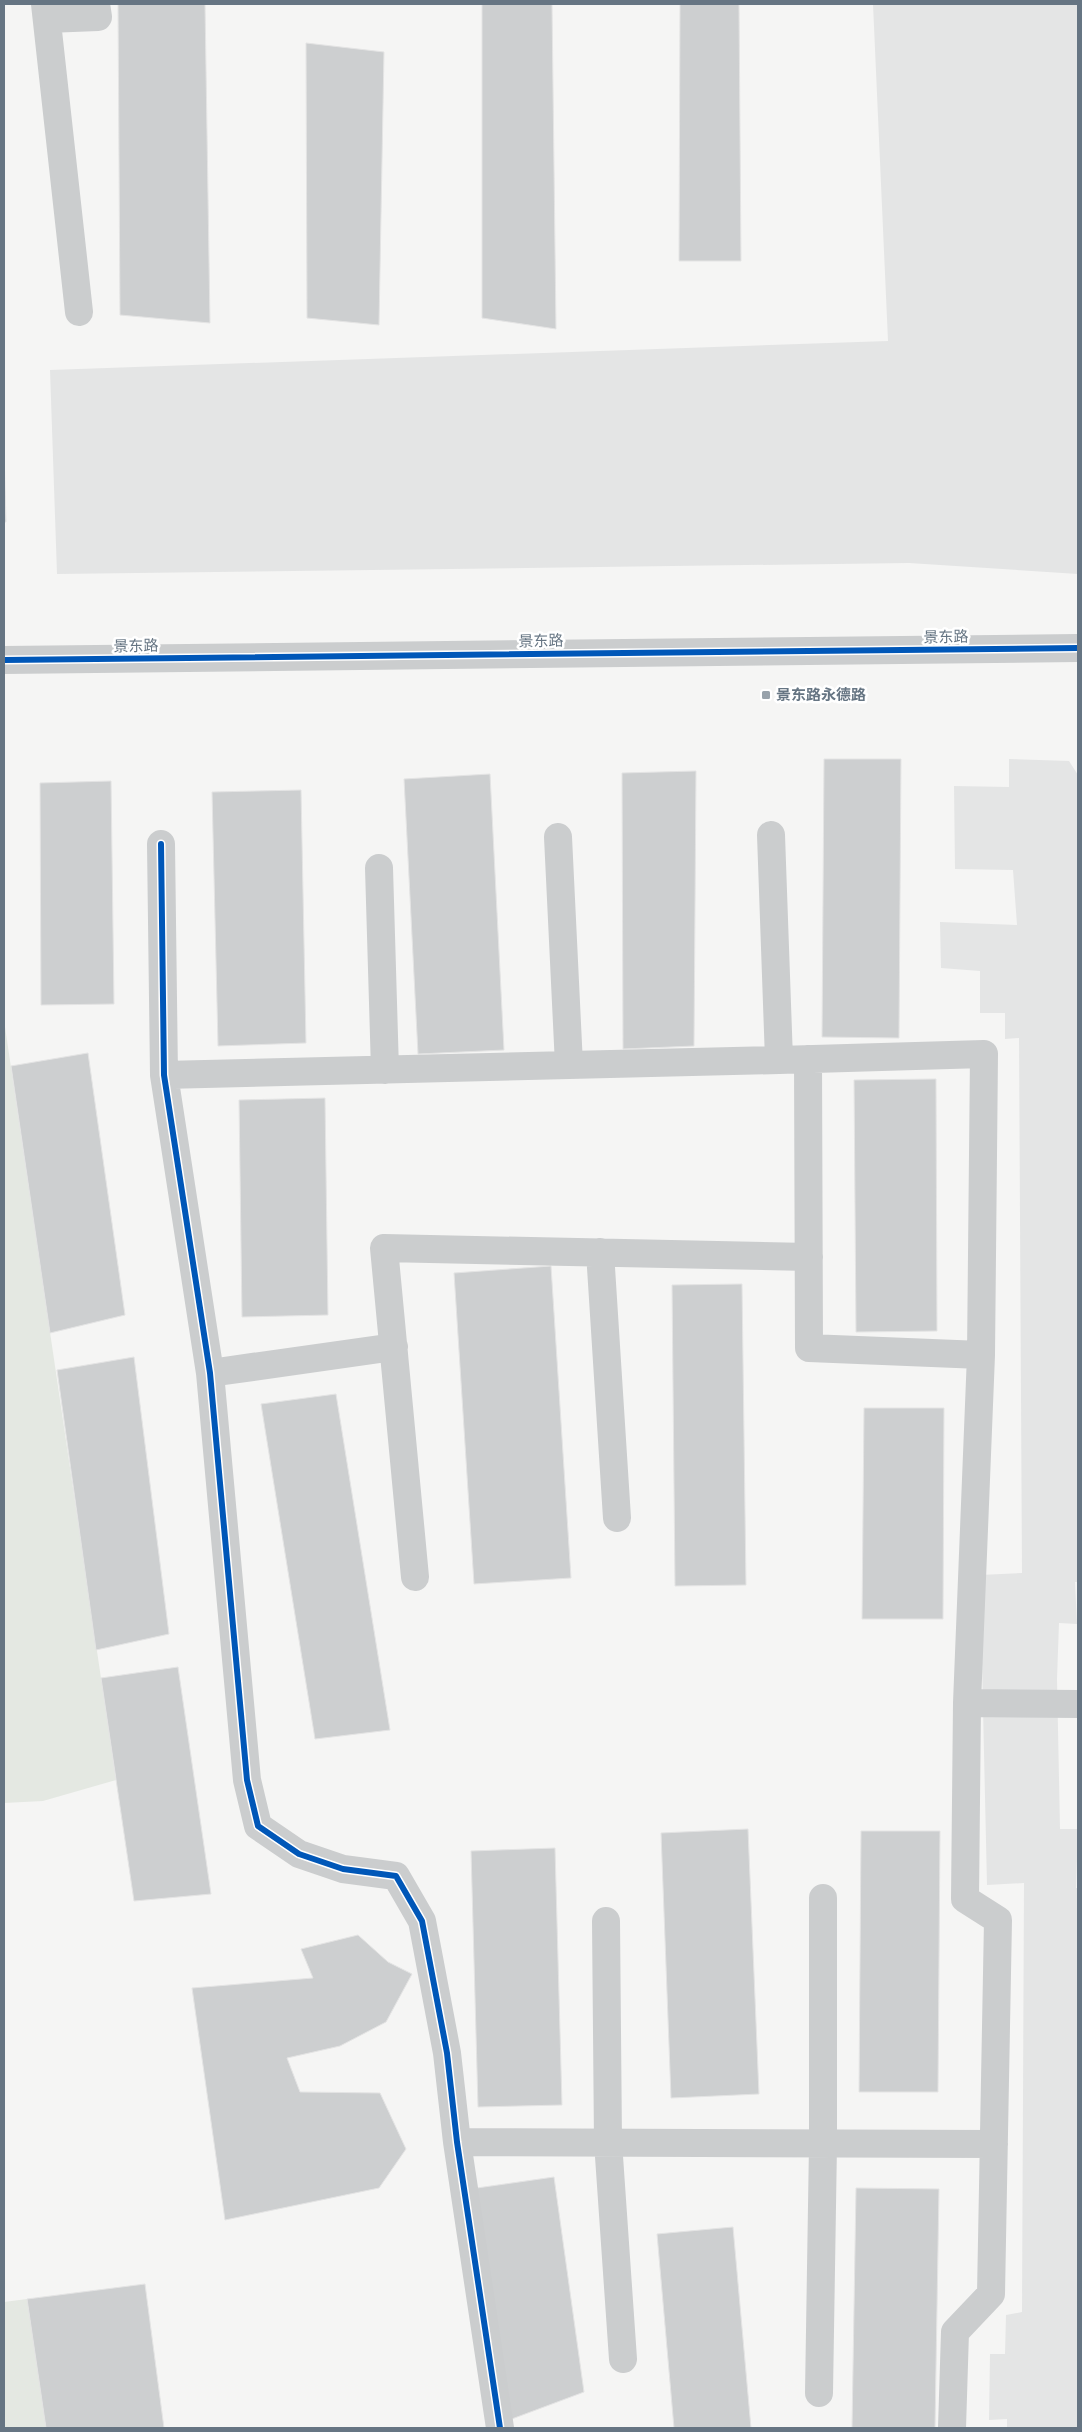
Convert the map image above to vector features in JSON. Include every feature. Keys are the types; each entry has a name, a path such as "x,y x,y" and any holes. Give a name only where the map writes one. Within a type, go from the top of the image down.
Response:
{"street":[{"path":"79,312 46,11 98,17 96,4"},
{"name":"景东路","path":"4,660 1078,648"},
{"path":"771,835 779,1060"},
{"path":"558,837 569,1065"},
{"path":"161,844 164,1075 210,1373 247,1780 258,1826 299,1854 343,1869 396,1876 422,1920 447,2052 458,2142 500,2428"},
{"path":"379,868 385,1070"},
{"path":"164,1075 984,1054 981,1355 967,1703 966,1899 998,1920 991,2294 955,2332 952,2428"},
{"path":"808,1059 809,1348 981,1355"},
{"path":"415,1577 384,1248 809,1257"},
{"path":"600,1252 617,1518"},
{"path":"210,1373 394,1347"},
{"path":"967,1703 1078,1704"},
{"path":"819,2394 823,2144 822,1898"},
{"path":"606,1920 608,2142 623,2359"},
{"path":"458,2142 994,2144"}],"shaded area":[{"path":"873,4 1078,4 1078,574 909,563 57,574 50,370 888,341"},
{"path":"1009,759 1069,761 1078,775 1078,1582 1075,1582 1077,1624 1059,1623 1057,1679 1060,1829 1078,1829 1076,1888 1078,1888 1078,2428 1007,2428 1007,2419 989,2420 990,2354 1005,2354 1006,2315 1022,2312 1024,1883 987,1885 980,1575 1022,1573 1019,1038 1005,1039 1005,1013 980,1013 980,971 941,968 940,922 1017,925 1013,870 955,869 954,786 1009,787"},
{"path":"4,1020 116,1780 43,1801 4,1803"},
{"path":"27,2299 46,2428 4,2428 4,2302"}],"building":[{"path":"118,4 205,4 210,323 120,315"},
{"path":"482,4 552,4 556,329 482,318"},
{"path":"680,4 739,4 741,261 679,261"},
{"path":"306,43 384,52 379,325 307,318"},
{"path":"4,452 6,522 4,522"},
{"path":"824,759 901,759 899,1038 822,1037"},
{"path":"696,771 694,1046 623,1049 622,773"},
{"path":"490,774 504,1050 418,1054 404,779"},
{"path":"111,781 114,1004 41,1005 40,783"},
{"path":"301,790 306,1043 218,1046 212,792"},
{"path":"88,1053 125,1315 50,1333 11,1066"},
{"path":"936,1079 937,1331 856,1332 854,1080"},
{"path":"325,1098 328,1315 242,1317 239,1100"},
{"path":"551,1266 571,1578 474,1584 454,1273"},
{"path":"742,1284 746,1585 675,1586 672,1285"},
{"path":"134,1357 169,1634 96,1650 57,1370"},
{"path":"336,1394 390,1730 315,1739 261,1404"},
{"path":"864,1408 944,1408 943,1619 862,1619"},
{"path":"178,1667 211,1894 134,1901 101,1678"},
{"path":"748,1829 759,2094 671,2098 661,1833"},
{"path":"861,1831 940,1831 938,2092 859,2092"},
{"path":"555,1848 562,2105 478,2107 471,1851"},
{"path":"358,1935 388,1962 412,1974 386,2022 340,2046 287,2058 300,2092 380,2093 406,2149 379,2188 225,2220 192,1988 313,1978 301,1949"},
{"path":"554,2177 584,2392 509,2420 477,2188"},
{"path":"856,2188 939,2189 935,2428 852,2428"},
{"path":"733,2227 751,2428 674,2428 657,2234"},
{"path":"145,2284 164,2428 46,2428 27,2299"}],"cycle path":[{"path":"4,660 1078,648"},
{"path":"161,844 164,1075 210,1373 247,1780 258,1826 299,1854 343,1869 396,1876 422,1921 447,2053 457,2142 500,2428"}],"place":[{"name":"景东路永德路","path":"766,695"}]}
